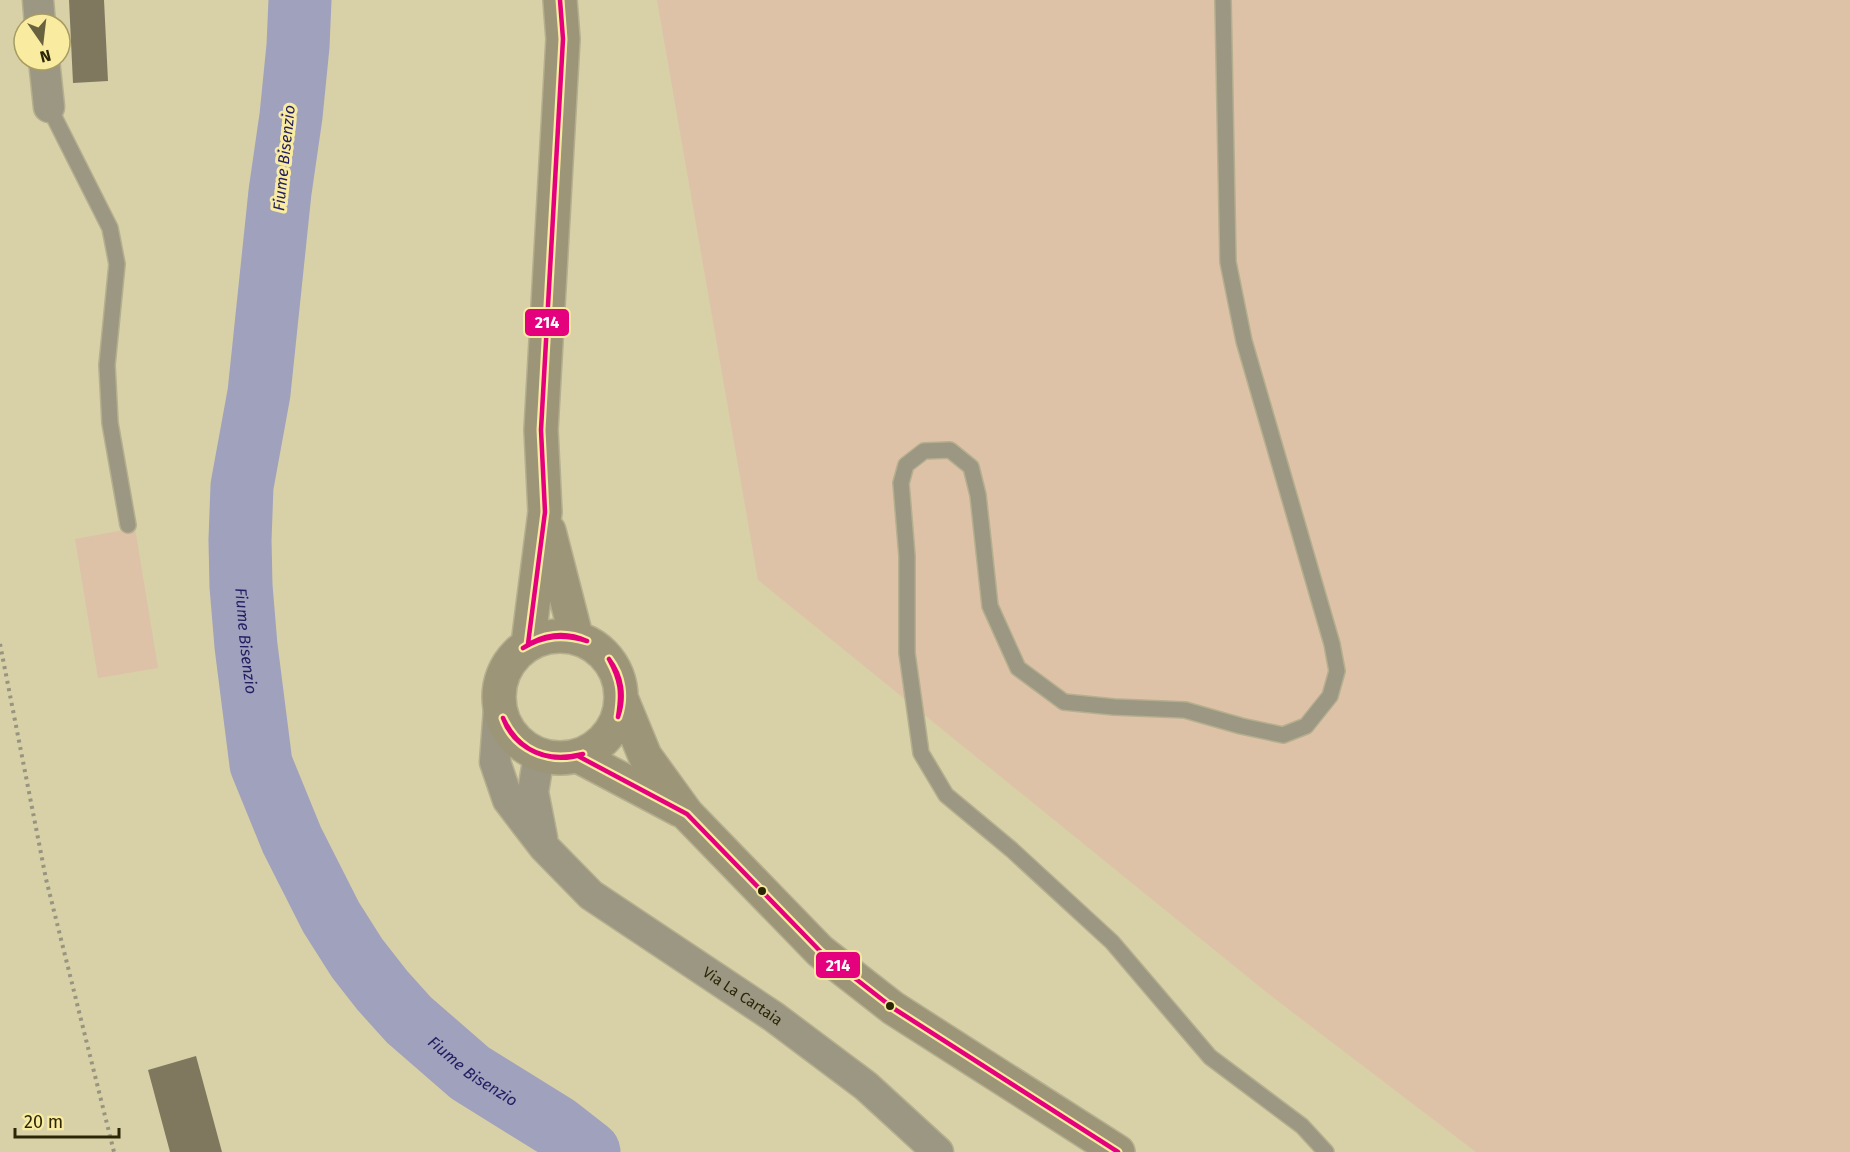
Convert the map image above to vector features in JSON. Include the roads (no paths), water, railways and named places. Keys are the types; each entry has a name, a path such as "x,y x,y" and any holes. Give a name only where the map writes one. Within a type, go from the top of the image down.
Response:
{"main road":[{"path":"528,644 545,512 541,430 563,39 560,0"},
{"path":"545,512 576,636"},
{"path":"554,635 576,636 592,643 608,657 620,678 622,700 618,720 597,747 578,756 560,758 538,755 518,742 505,726 499,709 499,687 511,658 528,644 554,635"},
{"path":"622,700 645,756 687,814 820,951 893,1008 1118,1152"},
{"path":"578,756 687,814"}],"street":[{"path":"46,72 50,107"},
{"name":"Via La Cartaia","path":"499,709 495,762 508,800 544,847 591,895 774,1017 866,1086 938,1152"},
{"path":"538,755 533,792 544,847"}],"lane":[{"path":"1223,0 1228,262 1244,341 1332,644 1337,671 1330,696 1306,726 1283,735 1185,710 1064,702 1018,668 990,606 978,495 970,467 950,450 924,451 906,465 901,483 907,556 907,653 921,753 946,795 1012,850 1112,942 1210,1057 1302,1126 1326,1152"},
{"path":"50,107 110,228 117,264 108,376 110,423 128,525"}],"waterway":[{"name":"Fiume Bisenzio","path":"300,0 291,116 280,192 259,393 242,486 241,586 261,764 292,840 331,917 357,958 382,990 409,1020 470,1073 557,1127 589,1152"},
{"path":"545,1152 557,1127"}]}
